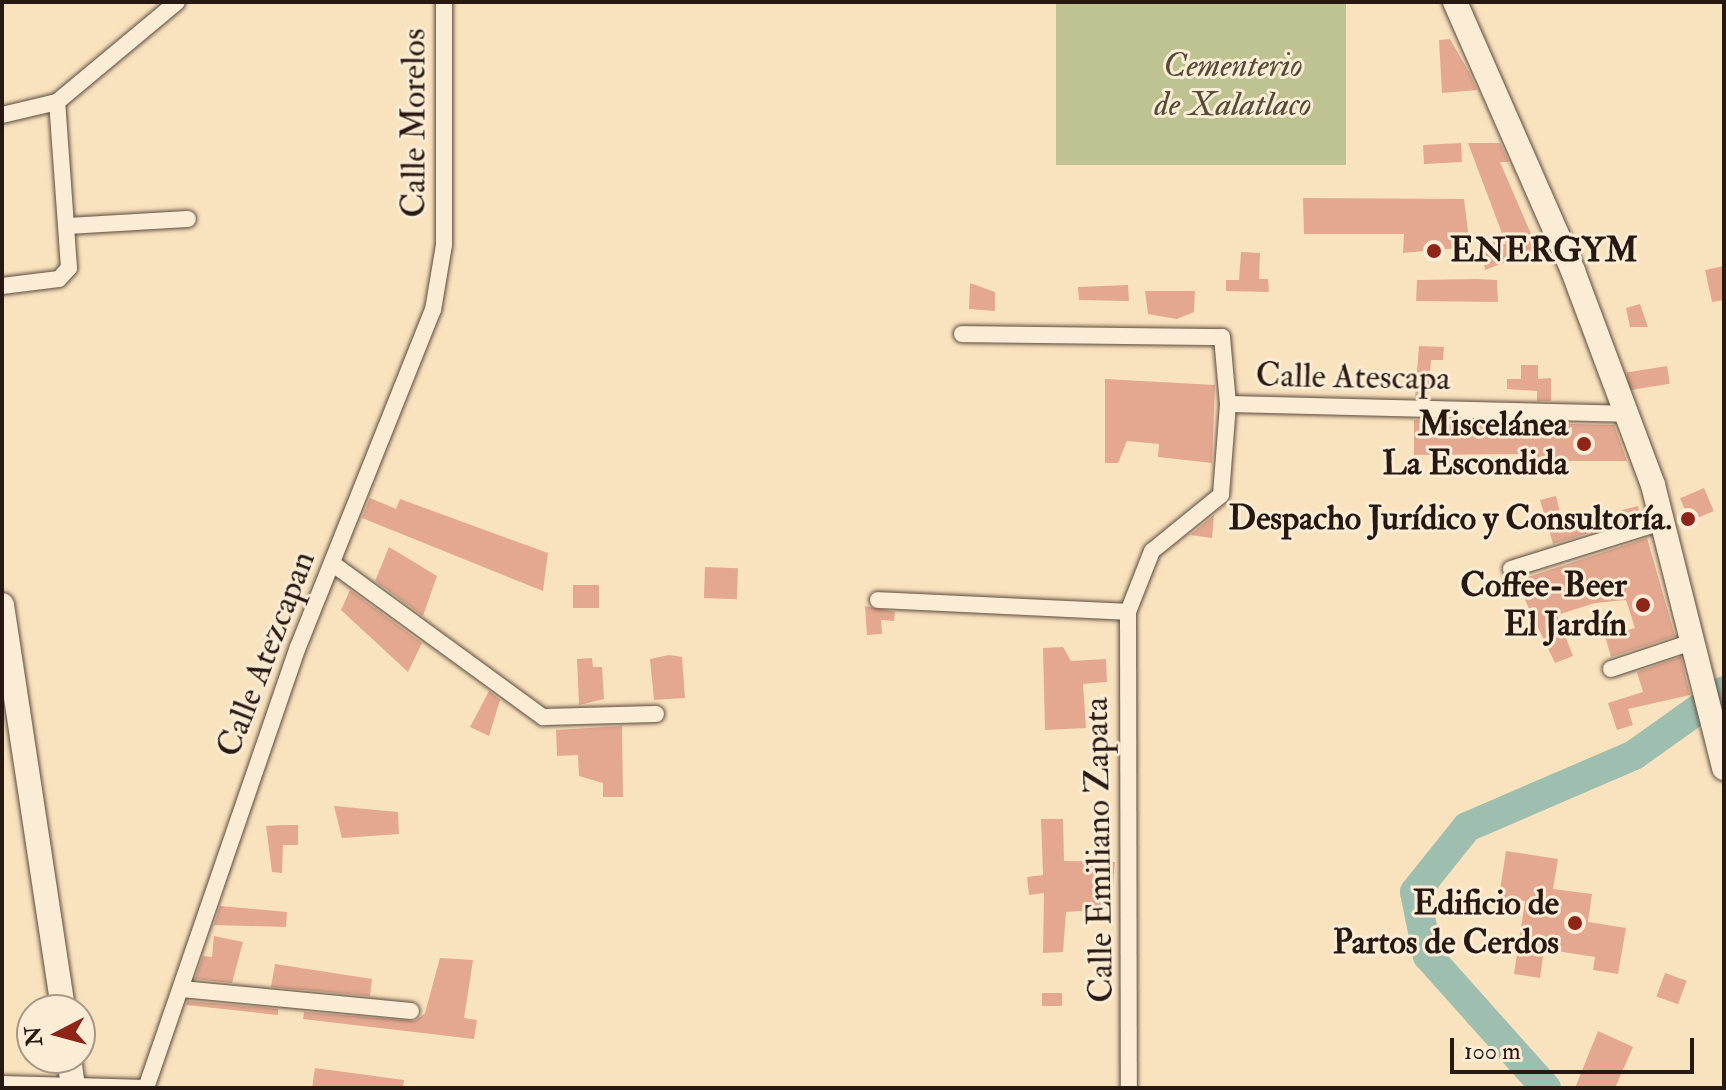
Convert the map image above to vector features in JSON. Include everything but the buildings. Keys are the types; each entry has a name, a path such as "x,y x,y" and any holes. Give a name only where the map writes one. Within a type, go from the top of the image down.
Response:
{"main road":[{"path":"1458,6 1573,271 1626,414 1662,522 1713,741 1724,768"},
{"path":"2,605 5,652 60,994"}],"street":[{"path":"2,115 57,102 176,2"},
{"name":"Calle Morelos","path":"444,2 444,245"},
{"path":"2,286 66,275 67,226 57,102"},
{"path":"67,226 188,219"},
{"name":"Calle Atezcapan","path":"146,1088 182,989 236,817 433,310 444,245"},
{"path":"962,334 1222,337 1228,404"},
{"name":"Calle Atescapa","path":"1128,612 1152,551 1221,495 1228,404 1626,414"},
{"path":"1511,569 1662,522"},
{"path":"333,564 543,717 656,714"},
{"path":"878,600 1128,612"},
{"name":"Calle Emiliano Zapata","path":"1128,612 1129,1088"},
{"path":"1611,669 1692,642"},
{"path":"182,989 411,1011"},
{"path":"2,1084 146,1088"}],"green space":[{"name":"Cementerio de Xalatlaco","path":"1056,2 1346,2 1346,165 1056,165"}],"waterway":[{"path":"1546,1088 1428,956 1415,892 1467,827 1634,755 1724,691"}],"place":[{"name":"ENERGYM","path":"1434,251"},
{"name":"Miscelánea La Escondida","path":"1584,444"},
{"name":"Despacho Jurídico y Consultoría.","path":"1688,519"},
{"name":"Coffee-Beer El Jardín","path":"1643,605"},
{"name":"Edificio de Partos de Cerdos","path":"1575,923"}]}
